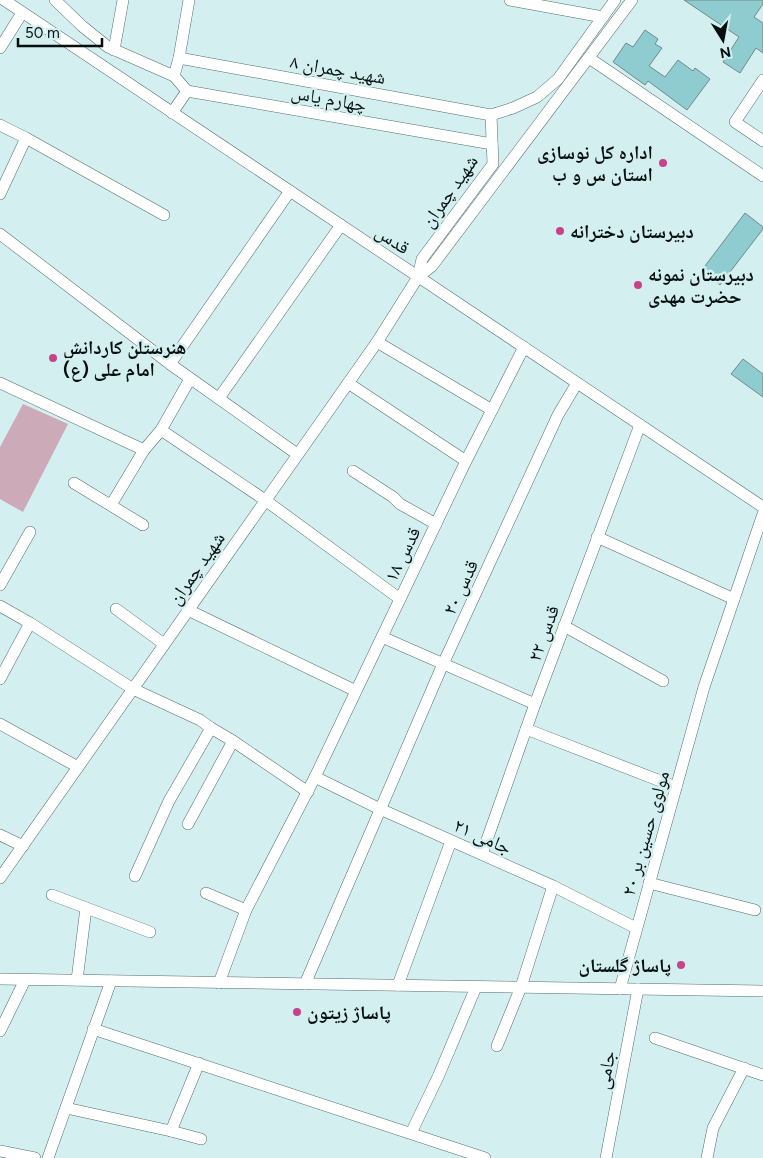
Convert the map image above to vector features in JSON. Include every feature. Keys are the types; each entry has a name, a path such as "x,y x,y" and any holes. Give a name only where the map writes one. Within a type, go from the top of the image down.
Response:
{"street":[{"path":"56,0 82,26 108,47 174,76 187,91 172,113"},
{"path":"114,50 123,0"},
{"path":"174,76 189,0"},
{"path":"510,0 603,16"},
{"path":"491,115 513,108 536,97 558,79 615,0"},
{"name":"شهید چمران","path":"0,878 377,342 418,277 432,266 632,0"},
{"name":"قدس","path":"6,1 763,506"},
{"path":"0,48 22,13"},
{"name":"شهید چمران ۸","path":"179,58 491,115"},
{"path":"589,58 763,176"},
{"path":"763,80 735,122 763,141"},
{"name":"چهارم یاس","path":"187,91 492,144"},
{"name":"شهید چمران","path":"418,277 422,259 493,164 491,115"},
{"path":"0,125 164,215"},
{"path":"0,194 26,138"},
{"path":"170,364 290,191"},
{"path":"219,398 341,225"},
{"path":"0,234 190,379 298,454"},
{"path":"377,342 492,410"},
{"name":"قدس ۱۸","path":"219,983 246,910 308,792 466,461 524,347"},
{"path":"111,505 144,450 161,430 190,379"},
{"path":"0,383 144,450"},
{"path":"348,383 466,461"},
{"name":"قدس ۲۰","path":"305,984 443,664 558,415 577,383"},
{"name":"قدس ۲۲","path":"482,854 535,704 640,424"},
{"path":"161,430 265,500 400,599"},
{"path":"353,471 393,497 400,504 436,524"},
{"path":"74,484 143,525"},
{"name":"مولوی حسین بر ۲۰","path":"620,989 704,687 763,514"},
{"path":"0,585 30,532"},
{"path":"597,537 734,600"},
{"path":"0,606 133,689 200,720 308,792"},
{"path":"116,608 164,644"},
{"path":"188,610 356,691"},
{"path":"0,679 30,623"},
{"path":"564,626 662,681"},
{"path":"382,637 535,704"},
{"path":"0,724 78,767"},
{"path":"136,876 169,801 211,728"},
{"path":"526,730 676,786"},
{"path":"188,824 233,741"},
{"name":"جامی ۲۱","path":"315,777 380,809 553,886 636,928"},
{"path":"0,835 23,846"},
{"path":"398,985 451,841"},
{"path":"649,883 755,910"},
{"path":"497,1046 521,987 553,886"},
{"path":"206,893 246,910"},
{"path":"52,895 150,932"},
{"path":"77,980 86,908"},
{"path":"0,979 763,991"},
{"path":"0,1031 25,980"},
{"path":"48,1158 111,981"},
{"path":"411,1133 438,1077 476,987"},
{"name":"جامی","path":"606,1158 638,989"},
{"path":"93,1029 485,1158"},
{"path":"655,1038 763,1075"},
{"path":"171,1132 199,1063"},
{"path":"707,1158 713,1128 744,1068"},
{"path":"66,1108 201,1139"},
{"path":"0,1151 35,1158"}],"shaded area":[{"path":"23,404 68,424 23,512 0,499 0,447"}],"building":[{"path":"684,0 763,0 763,4 754,17 763,23 763,53 756,48 740,73 723,62 739,37"},
{"path":"645,30 658,39 655,44 662,48 649,66 665,77 678,60 693,71 695,68 710,79 687,110 648,81 645,85 613,62 626,43 633,47"},
{"path":"745,213 763,229 720,285 702,270"},
{"path":"743,359 763,374 763,397 731,374"}],"place":[{"name":"اداره کل نوسازی استان س و ب","path":"663,163"},
{"name":"دبیرستان دخترانه","path":"560,231"},
{"name":"دبیرستان نمونه حضرت مهدی","path":"638,285"},
{"name":"هنرستلن کاردانش امام علی (ع)","path":"53,358"},
{"name":"پاساژ گلستان","path":"681,965"},
{"name":"پاساژ زیتون","path":"297,1012"}]}
